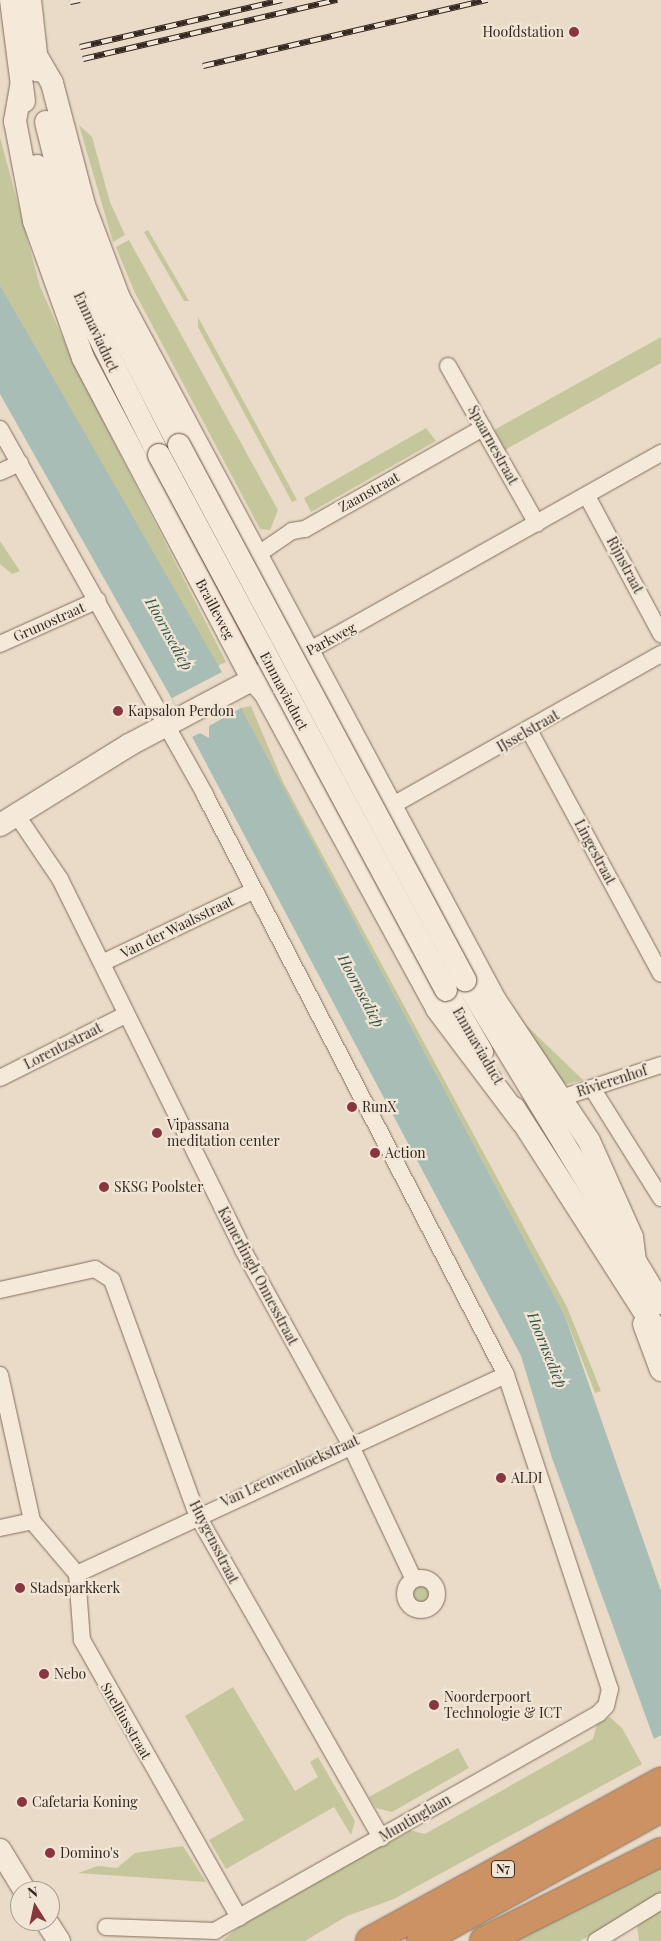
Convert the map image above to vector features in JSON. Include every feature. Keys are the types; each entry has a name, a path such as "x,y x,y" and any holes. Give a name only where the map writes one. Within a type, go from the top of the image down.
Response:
{"highway":[{"name":"N7","path":"484,1941 652,1826 661,1782"},
{"name":"N7","path":"421,1941 621,1831 652,1826"},
{"name":"N7","path":"370,1941 652,1826"}],"main road":[{"name":"Emmaviaduct","path":"11,0 21,87 90,272 456,985 522,1122 638,1307 661,1338"},
{"name":"Emmaviaduct","path":"30,0 38,57 41,139 59,244 78,293 159,455 456,985 661,1303"},
{"path":"41,139 96,243 119,298 310,650 495,1000 564,1097 632,1237 635,1260"},
{"name":"Brailleweg","path":"41,139 34,220 58,296 90,372 253,680 265,693 446,1025 522,1122"},
{"name":"Parkweg","path":"8,820 173,721 310,650"},
{"path":"638,1307 661,1370"},
{"path":"0,1850 18,1881"}],"street":[{"name":"Spaarnestraat","path":"448,366 538,524"},
{"name":"Zaanstraat","path":"257,555 292,531 305,529 483,428"},
{"path":"0,429 98,600 173,721 252,891 506,1375"},
{"name":"Parkweg","path":"310,650 538,524 661,453"},
{"path":"0,472 20,463"},
{"name":"Rijnstraat","path":"587,496 661,634"},
{"name":"Grunostraat","path":"0,644 98,600"},
{"name":"IJsselstraat","path":"393,806 661,654"},
{"name":"Lingestraat","path":"529,730 661,974"},
{"name":"Kamerlingh Onnesstraat","path":"8,820 60,879 102,963 125,1015 243,1250 350,1444 414,1580"},
{"name":"Van der Waalsstraat","path":"102,963 252,891"},
{"name":"Lorentzstraat","path":"0,1078 125,1015"},
{"name":"Rivierenhof","path":"564,1097 661,1065"},
{"path":"592,1088 661,1198"},
{"name":"Huygensstraat","path":"0,1290 95,1269 110,1277 197,1515 381,1838"},
{"path":"0,1375 32,1521 77,1574"},
{"name":"Van Leeuwenhoekstraat","path":"77,1574 197,1515 350,1444 506,1375"},
{"name":"Muntinglaan","path":"106,1927 212,1936 239,1918 598,1714 609,1699 607,1680 506,1375"},
{"path":"0,1528 32,1521"},
{"name":"Snelliusstraat","path":"77,1574 82,1640 239,1918"},
{"path":"596,1941 661,1901"}],"green space":[{"path":"79,125 92,137 110,202 125,235 113,242"},
{"path":"0,137 40,286 73,362 226,662 217,666 0,285"},
{"path":"148,230 189,301 184,301 144,232"},
{"path":"129,240 278,510 270,530 260,529 134,291 116,247"},
{"path":"198,317 297,500 292,502 198,327"},
{"path":"661,337 661,363 505,450 494,430"},
{"path":"426,428 436,441 311,512 304,498"},
{"path":"0,541 20,571 12,574 0,564"},
{"path":"251,706 283,782 567,1307 601,1391 595,1393 565,1316 241,708"},
{"path":"508,1001 526,1025 583,1080 559,1086"},
{"path":"422,1584 430,1587 433,1595 430,1603 422,1606 414,1603 411,1595 414,1587"},
{"path":"233,1687 295,1791 318,1777 310,1762 318,1757 355,1821 351,1835 334,1807 226,1869 209,1840 244,1820 185,1716"},
{"path":"610,1717 622,1728 642,1764 394,1899 347,1916 305,1941 222,1941 241,1925 409,1830 425,1834 593,1739 597,1724"},
{"path":"458,1748 469,1768 392,1812 376,1808 369,1797"},
{"path":"183,1846 206,1882 78,1873 98,1866 117,1868 135,1853"},
{"path":"661,1861 661,1895 580,1941 507,1941"},
{"path":"661,1908 661,1941 639,1941 637,1925"}],"water":[{"name":"Hoornsediep","path":"0,285 222,672 565,1316 661,1591 661,1735 654,1739 552,1458 521,1356 172,699 0,394"}],"pier":[{"path":"222,672 241,708 209,726 209,738 200,733 192,737 172,698"}],"railway":[{"path":"70,2 80,0"},
{"path":"80,47 282,0"},
{"path":"83,59 337,0"},
{"path":"203,66 487,0"}],"place":[{"name":"Hoofdstation","path":"574,32"},
{"name":"Kapsalon Perdon","path":"118,711"},
{"name":"RunX","path":"352,1107"},
{"name":"Vipassana meditation center","path":"157,1133"},
{"name":"Action","path":"375,1153"},
{"name":"SKSG Poolster","path":"104,1187"},
{"name":"ALDI","path":"501,1478"},
{"name":"Stadsparkkerk","path":"20,1588"},
{"name":"Nebo","path":"44,1674"},
{"name":"Noorderpoort Technologie & ICT","path":"434,1705"},
{"name":"Cafetaria Koning","path":"22,1802"},
{"name":"Domino's","path":"50,1853"}]}
